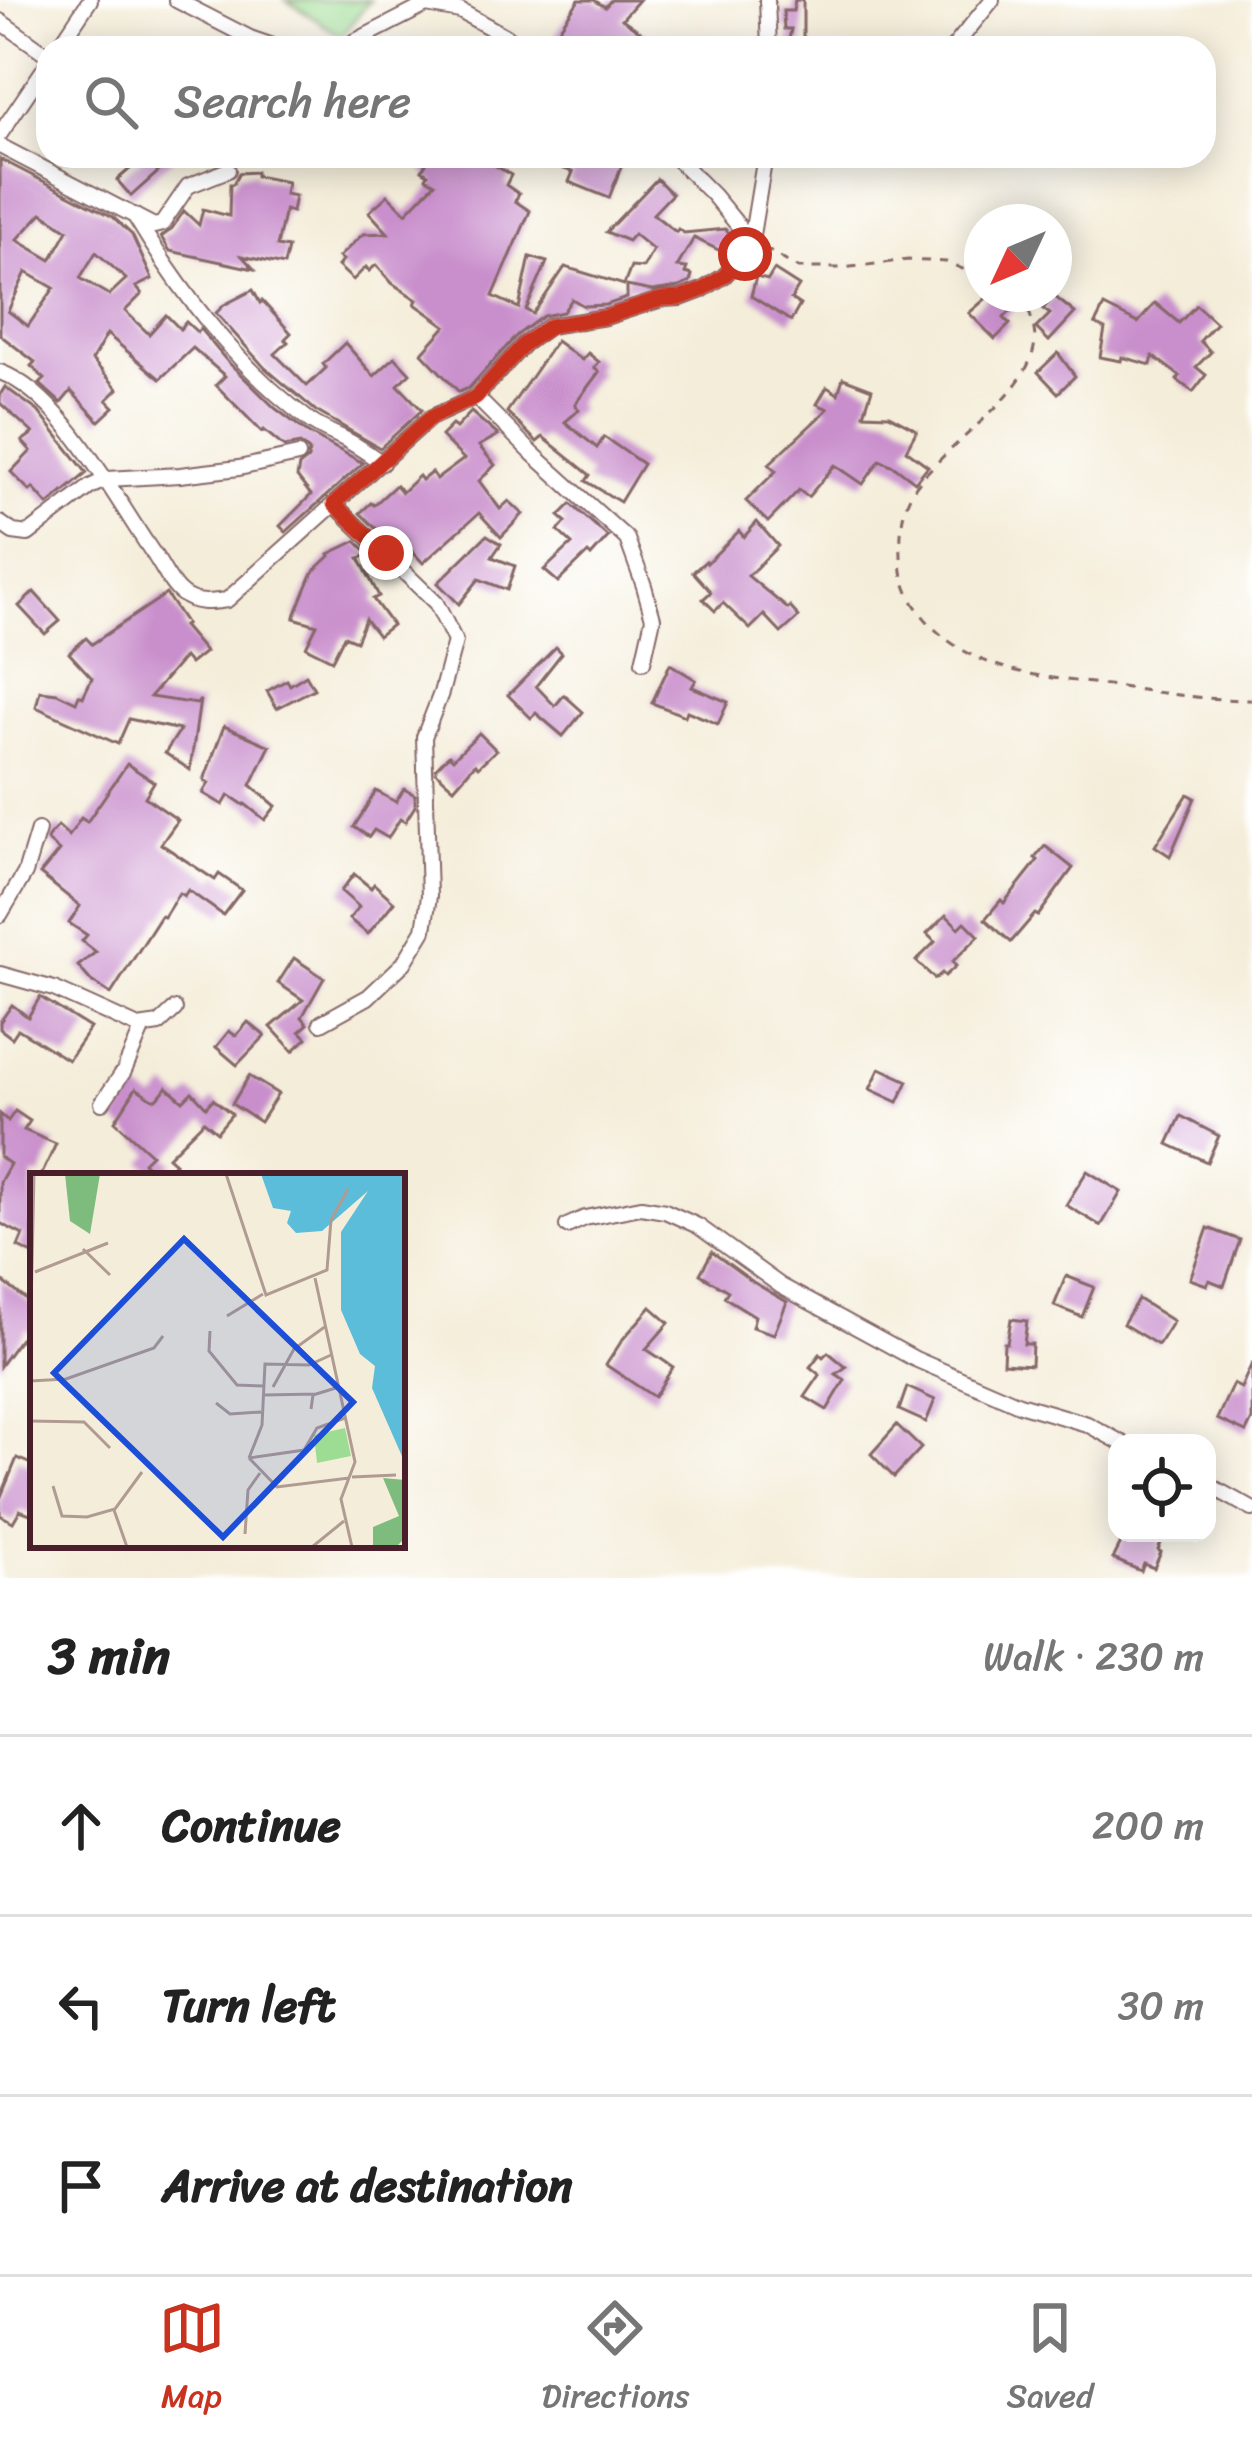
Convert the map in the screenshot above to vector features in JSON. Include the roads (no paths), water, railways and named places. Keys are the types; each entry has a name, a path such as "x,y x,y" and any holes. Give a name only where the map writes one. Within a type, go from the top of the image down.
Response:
{"street":[{"path":"66,36 90,0"},
{"path":"176,0 246,36"},
{"path":"767,0 768,36"},
{"path":"963,36 992,0"},
{"path":"365,36 426,5 460,11 505,36"},
{"path":"0,21 36,50"},
{"path":"0,134 36,78"},
{"path":"0,146 36,165"},
{"path":"43,168 154,226 161,224 188,186 227,170"},
{"path":"686,168 751,241"},
{"path":"0,372 46,402 107,479 181,593 200,602 227,600 430,418 476,397 524,344 550,326 681,298 724,276 751,241 763,168"},
{"path":"134,215 187,297 232,350 312,423 382,463"},
{"path":"476,397 627,539 652,618 643,662"},
{"path":"0,524 28,534 107,479 239,468 298,455"},
{"path":"321,1023 368,997 404,962 424,930 429,896 424,737 455,641 436,603 334,504"},
{"path":"0,915 25,872 38,830"},
{"path":"0,974 54,989 143,1027 159,1024 175,1009"},
{"path":"102,1103 124,1071 143,1027"},
{"path":"567,1226 641,1207 665,1210 698,1226 781,1286 915,1359 1108,1435"},
{"path":"1216,1489 1252,1509"}]}
